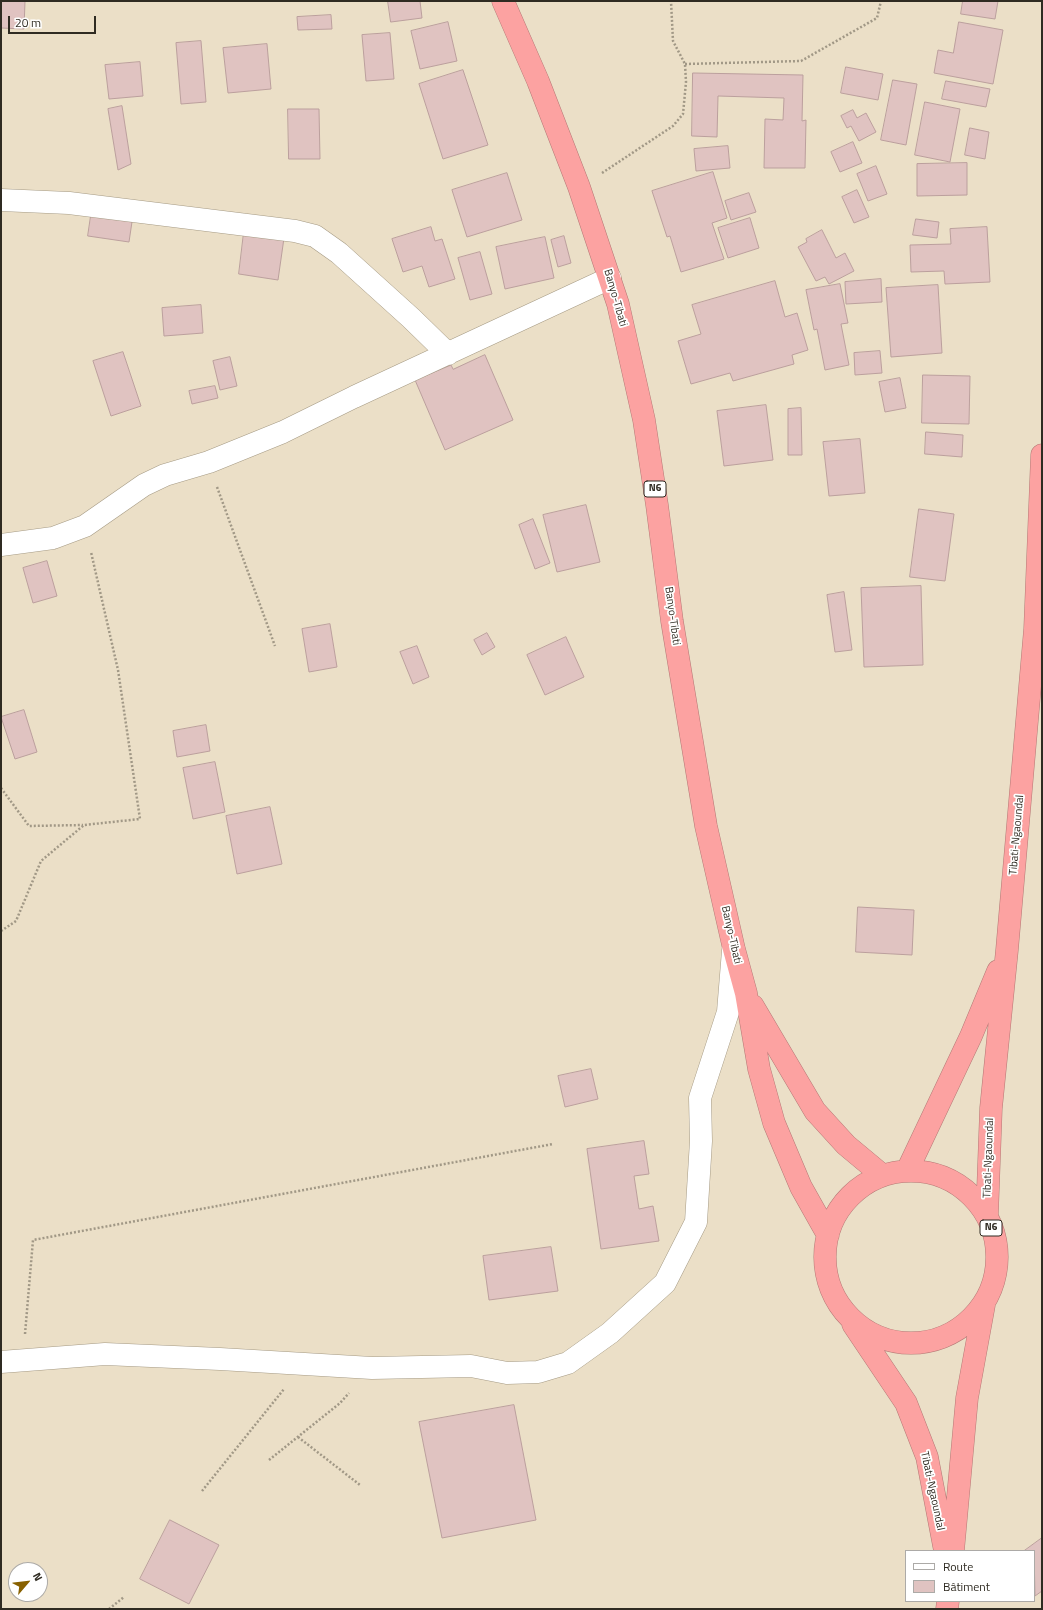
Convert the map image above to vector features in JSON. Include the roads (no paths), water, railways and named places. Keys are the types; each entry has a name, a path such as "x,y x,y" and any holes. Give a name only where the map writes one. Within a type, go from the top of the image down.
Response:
{"highway":[{"name":"Banyo-Tibati","path":"503,1 538,81 580,187 618,304 644,420 672,621 706,826 734,949 746,992 759,1069 774,1123 801,1187 828,1235"},
{"name":"Tibati-Ngaoundal","path":"987,1216 992,1108 1038,630 1042,455"},
{"path":"907,1171 971,1036 1007,950"},
{"path":"746,992 815,1111 846,1144 882,1175"},
{"name":"N6","path":"907,1171 925,1172 950,1180 971,1195 987,1216 995,1239 997,1263 992,1287 984,1305 962,1327 938,1340 912,1344 886,1340 862,1328 843,1310 830,1287 825,1261 828,1235 839,1209 858,1189 882,1175 907,1171"},
{"name":"Tibati-Ngaoundal","path":"953,1550 968,1398 984,1305"},
{"name":"Tibati-Ngaoundal","path":"843,1310 906,1403 927,1457 945,1550"}],"street":[{"path":"1,200 70,202 295,231 315,236 339,253 411,318 448,354"},
{"path":"1,546 53,538 85,526 144,484 165,475 209,462 283,432 610,278"},
{"path":"1,1362 105,1354 372,1368 471,1366 507,1373 538,1372 568,1363 610,1333 665,1283 696,1222 701,1141 700,1098 728,1012 734,949"}]}
